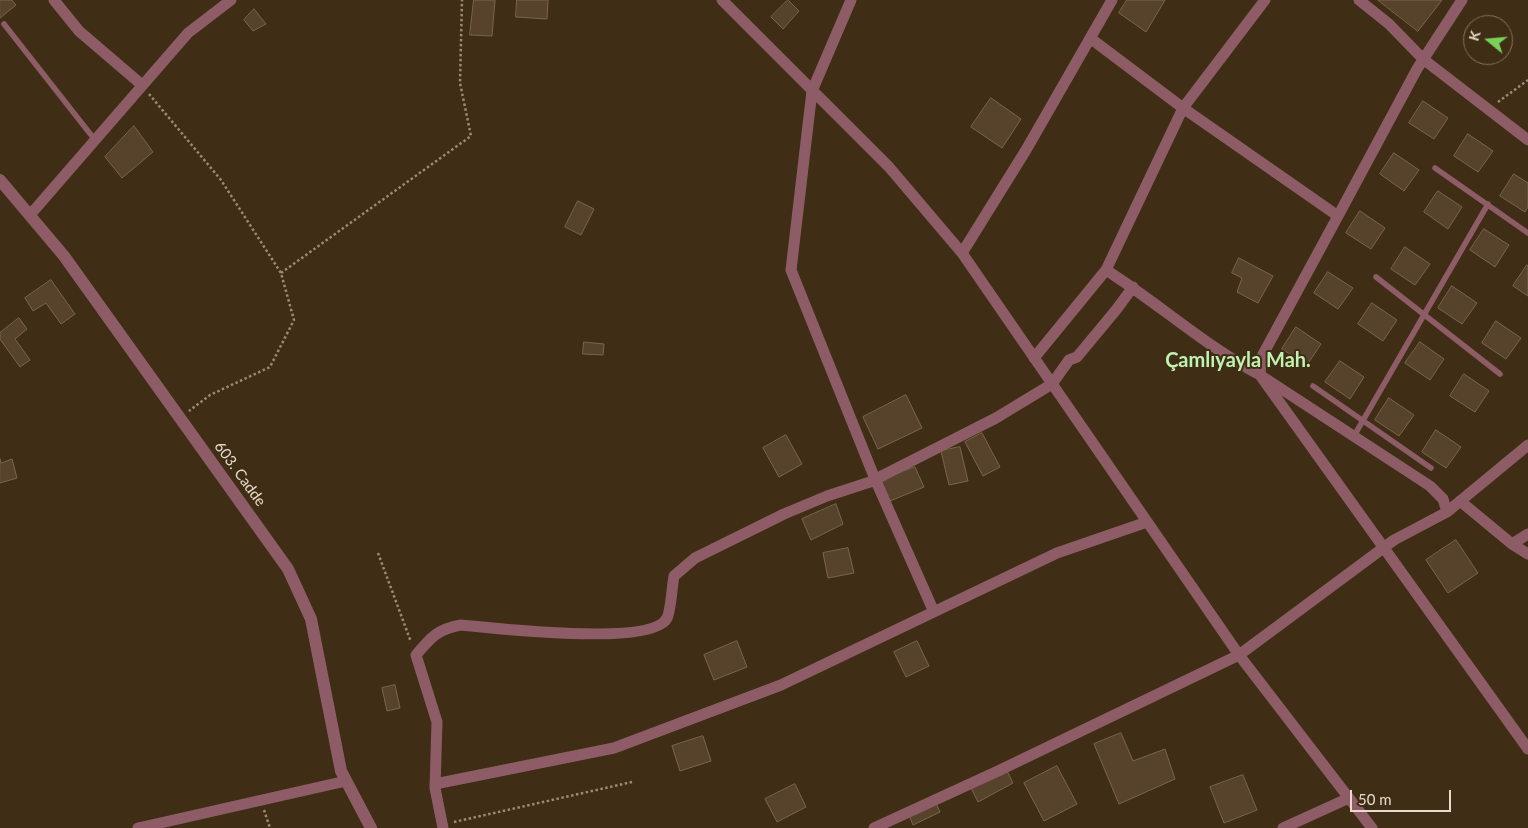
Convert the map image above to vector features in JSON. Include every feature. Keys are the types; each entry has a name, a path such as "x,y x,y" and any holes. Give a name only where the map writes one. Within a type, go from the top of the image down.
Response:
{"street":[{"path":"54,0 79,32 142,86"},
{"path":"30,215 188,33 231,0"},
{"path":"722,0 889,167 962,253 1239,655 1372,828"},
{"path":"851,0 812,91 792,270 875,479 934,612"},
{"path":"962,253 1026,150 1112,0"},
{"path":"1034,358 1106,270 1183,108 1265,0"},
{"path":"1359,0 1389,24 1423,60 1528,140"},
{"path":"1462,0 1423,60 1261,358 1260,375 1528,749"},
{"path":"1090,38 1183,108 1338,216"},
{"name":"603. Cadde","path":"0,180 64,256 288,569 311,619 341,771 371,828"},
{"path":"1106,270 1133,287 1238,363 1260,375 1430,486 1443,499 1447,512"},
{"path":"443,826 435,784 437,722 416,655 427,642 445,627 461,625 583,634 644,631 660,625 667,618 674,576 695,558 784,514 875,479 996,418 1052,384 1069,360 1077,357 1133,287"},
{"path":"874,828 998,771 1239,655 1394,540 1447,512 1528,445"},
{"path":"1460,501 1512,544 1528,554"},
{"path":"435,784 614,748 781,686 1057,553 1147,522"},
{"path":"1512,544 1528,534"},
{"path":"138,828 346,781"},
{"path":"1283,828 1349,798"}],"lane":[{"path":"4,24 95,140"},
{"path":"1435,168 1528,233"},
{"path":"1354,436 1488,204"},
{"path":"1376,277 1500,374"},
{"path":"1313,386 1431,468"}],"path":[{"path":"281,273 471,136 460,83 462,0"},
{"path":"1489,109 1528,80"},
{"path":"142,86 222,180 281,273 294,320 270,367 210,394 179,418"},
{"path":"378,553 416,655"},
{"path":"443,826 632,782"},
{"path":"261,801 270,828"}],"building":[{"path":"0,0 12,0 16,5 0,18"},
{"path":"474,0 495,0 492,36 470,35"},
{"path":"517,0 548,0 547,19 516,17"},
{"path":"788,0 799,11 783,29 771,17"},
{"path":"1127,0 1165,0 1146,32 1119,13"},
{"path":"1378,0 1442,0 1418,31"},
{"path":"254,9 266,24 253,31 244,20"},
{"path":"991,98 1021,119 1002,148 971,127"},
{"path":"1423,101 1448,118 1434,139 1409,123"},
{"path":"134,126 153,152 122,178 105,157"},
{"path":"1468,134 1493,151 1478,172 1454,156"},
{"path":"1394,153 1419,170 1404,191 1380,174"},
{"path":"1514,174 1528,183 1528,207 1525,212 1500,196"},
{"path":"1438,191 1462,207 1448,229 1424,212"},
{"path":"578,201 594,209 581,235 565,227"},
{"path":"1360,211 1385,228 1371,249 1346,233"},
{"path":"1484,229 1509,245 1495,267 1470,250"},
{"path":"1405,247 1430,264 1415,285 1391,269"},
{"path":"1239,258 1273,276 1258,303 1237,292 1242,278 1232,273"},
{"path":"1528,266 1528,296 1513,286"},
{"path":"1328,272 1353,288 1338,309 1314,293"},
{"path":"51,280 75,314 61,324 46,303 33,311 25,298"},
{"path":"1452,286 1477,303 1462,324 1438,308"},
{"path":"1372,303 1397,320 1383,341 1358,324"},
{"path":"19,318 27,329 15,339 30,360 20,367 0,339 0,333"},
{"path":"1496,321 1521,338 1506,359 1482,343"},
{"path":"1296,327 1321,344 1307,365 1282,349"},
{"path":"584,342 604,344 603,355 583,354"},
{"path":"1420,342 1444,359 1430,380 1405,363"},
{"path":"1340,361 1364,377 1350,399 1325,382"},
{"path":"1464,374 1489,391 1475,412 1450,396"},
{"path":"906,395 922,428 878,449 863,417"},
{"path":"1389,398 1414,415 1399,436 1375,420"},
{"path":"1436,430 1461,447 1446,468 1422,452"},
{"path":"982,433 1000,467 983,476 965,442"},
{"path":"786,435 802,464 779,477 763,448"},
{"path":"960,447 968,481 949,485 941,451"},
{"path":"0,459 1,463 12,459 17,478 0,483"},
{"path":"915,467 924,487 890,501 881,480"},
{"path":"836,504 843,524 811,540 802,519"},
{"path":"1456,540 1478,573 1448,593 1426,560"},
{"path":"848,548 854,573 828,578 823,553"},
{"path":"737,641 747,667 714,680 704,655"},
{"path":"917,641 929,666 906,677 894,652"},
{"path":"395,685 400,708 387,711 382,688"},
{"path":"1121,733 1133,761 1165,749 1175,779 1119,804 1094,744"},
{"path":"703,736 711,761 680,771 672,746"},
{"path":"1057,766 1077,804 1044,821 1024,783"},
{"path":"1006,769 1013,783 978,802 971,788"},
{"path":"1243,775 1257,810 1224,823 1210,787"},
{"path":"795,784 806,807 777,822 765,799"},
{"path":"935,801 940,812 913,825 908,813"}],"district":[{"name":"Çamlıyayla Mah.","path":"1238,361"}]}
